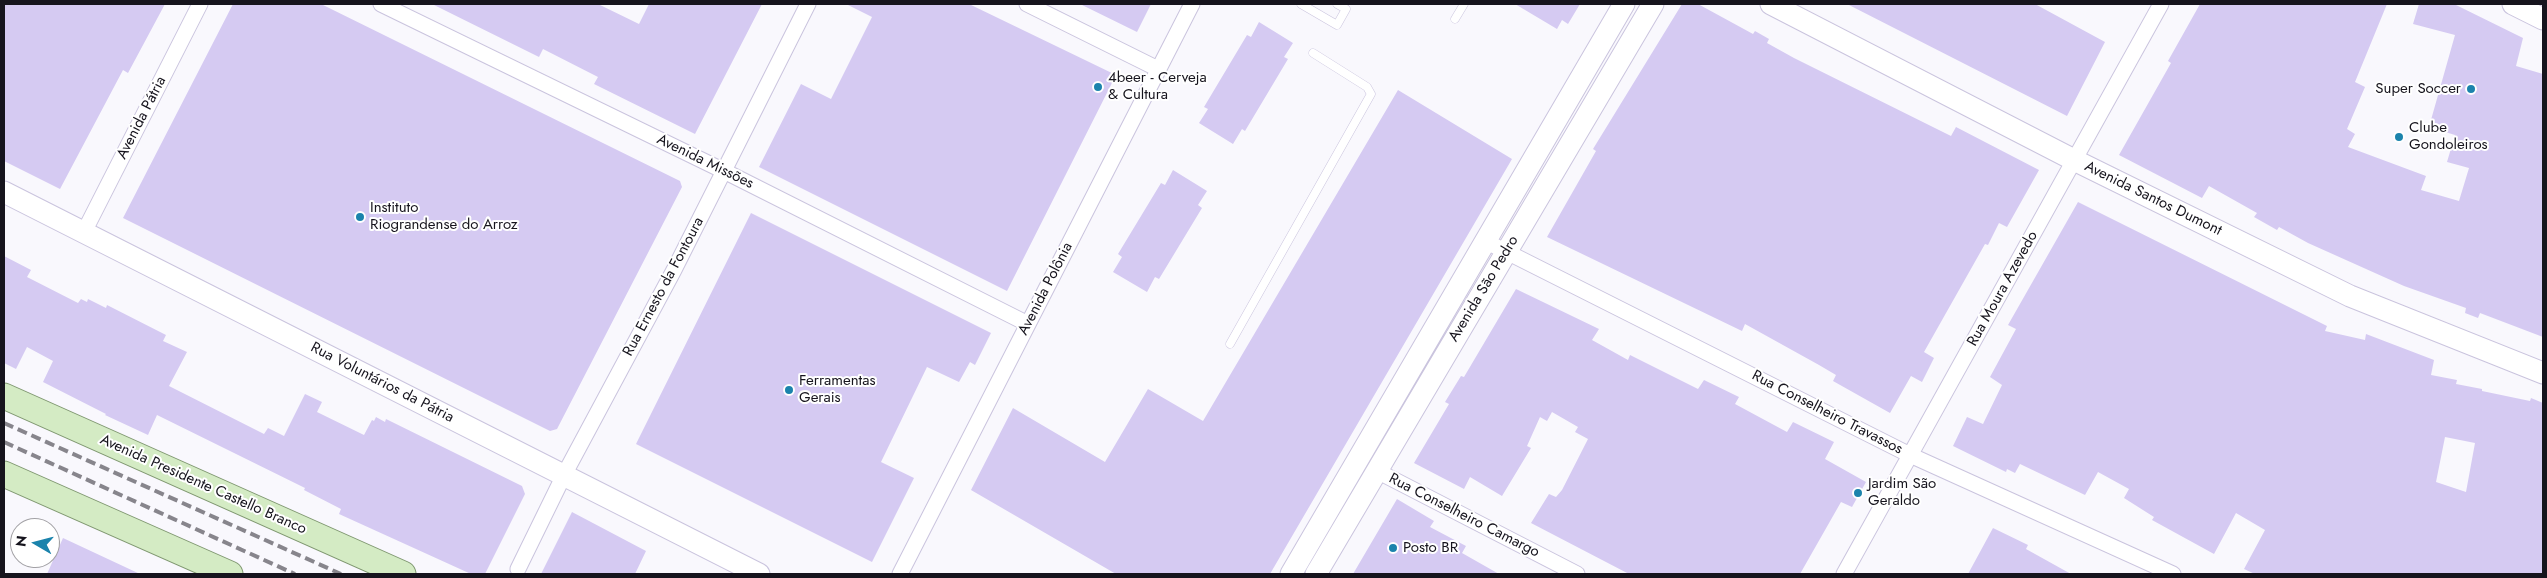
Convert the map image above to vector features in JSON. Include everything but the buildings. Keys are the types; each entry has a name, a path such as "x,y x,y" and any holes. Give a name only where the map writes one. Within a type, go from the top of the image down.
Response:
{"main road":[{"name":"Avenida Presidente Castello Branco","path":"4,396 402,574"},
{"path":"4,474 230,574"}],"street":[{"name":"Avenida Pátria","path":"84,232 200,4"},
{"name":"Avenida Missões","path":"381,4 724,171 1028,324"},
{"name":"Rua Ernesto da Fontoura","path":"518,569 564,475 724,171 808,4"},
{"path":"1027,4 1158,69"},
{"name":"Avenida Polônia","path":"900,574 1192,4"},
{"name":"Avenida São Pedro","path":"1291,574 1624,4"},
{"name":"Avenida São Pedro","path":"1316,574 1653,4"},
{"name":"Avenida Santos Dumont","path":"1771,4 2074,160 2350,296 2543,373"},
{"name":"Rua Moura Azevedo","path":"1844,574 2161,4"},
{"path":"2513,4 2543,19"},
{"name":"Rua Voluntários da Pátria","path":"4,192 759,574"},
{"name":"Rua Conselheiro Travassos","path":"1485,241 1910,455 2173,574"},
{"name":"Rua Conselheiro Camargo","path":"1377,471 1577,574"}],"lane":[{"path":"1302,4 1337,25 1346,9 1337,4"},
{"path":"1455,19 1464,4"},
{"path":"1230,344 1371,94 1367,87 1313,53"}],"railway":[{"path":"4,423 341,574"},
{"path":"4,442 295,574"}],"place":[{"name":"4beer - Cerveja & Cultura","path":"1098,87"},
{"name":"Super Soccer","path":"2471,89"},
{"name":"Clube Gondoleiros","path":"2399,137"},
{"name":"Instituto Riograndense do Arroz","path":"360,217"},
{"name":"Ferramentas Gerais","path":"789,390"},
{"name":"Jardim São Geraldo","path":"1858,493"},
{"name":"Posto BR","path":"1393,548"}]}
